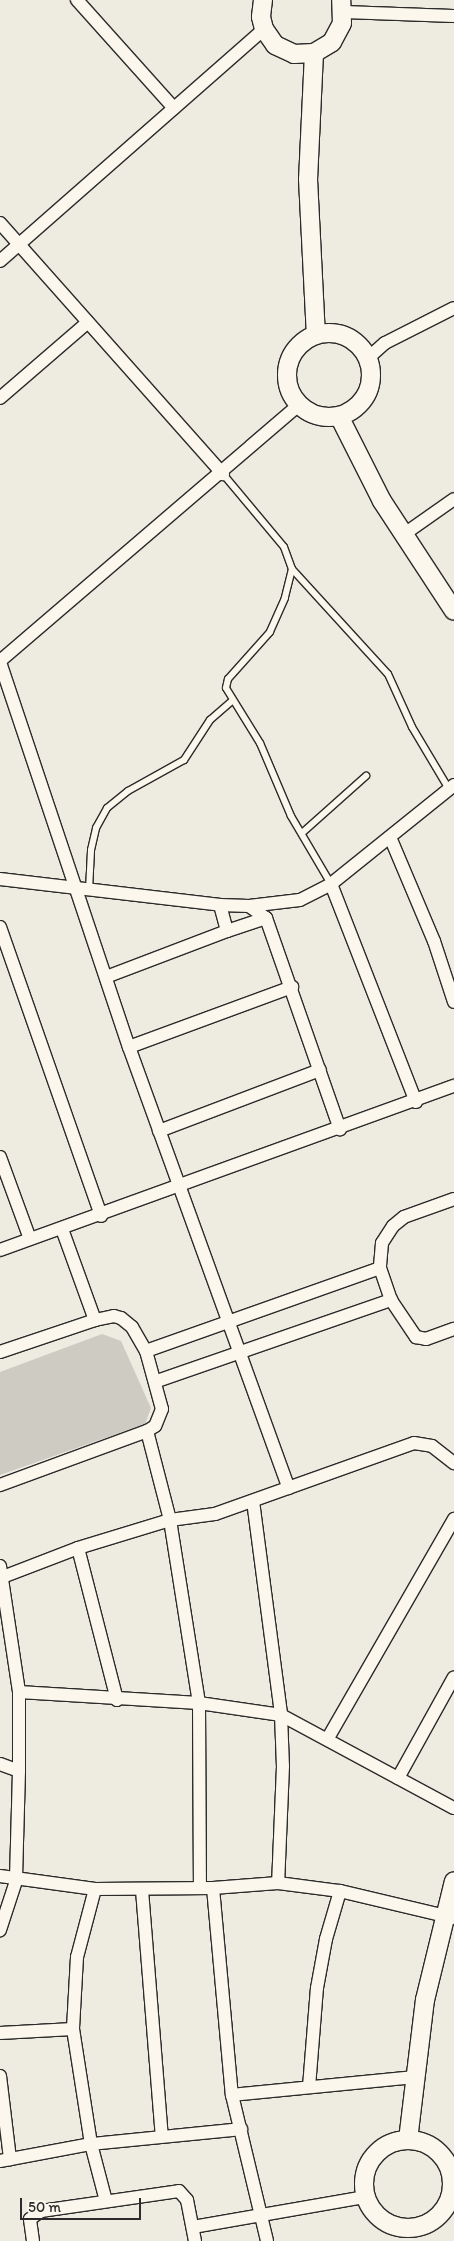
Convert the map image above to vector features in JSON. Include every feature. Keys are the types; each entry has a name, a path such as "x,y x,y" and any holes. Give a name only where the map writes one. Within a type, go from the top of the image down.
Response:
{"street":[{"path":"78,0 174,108"},
{"path":"263,0 261,18 264,29 275,45 294,54 314,53 332,42 342,23 342,6 454,16"},
{"path":"0,261 264,29"},
{"path":"314,53 308,179 316,335"},
{"path":"0,223 223,474"},
{"path":"367,359 385,343 454,308"},
{"path":"0,398 88,322"},
{"path":"316,335 340,335 352,340 367,359 370,370 367,394 360,404 339,416 318,416 299,405 287,380 288,365 294,352 316,335"},
{"path":"288,1488 227,1323 74,890 0,661 223,474 299,405"},
{"path":"339,416 403,535 454,611"},
{"path":"403,535 454,500"},
{"path":"0,879 74,890 220,905 249,906 300,900 331,884 452,791"},
{"path":"390,837 434,941 454,1002"},
{"path":"331,884 416,1102"},
{"path":"220,905 226,931"},
{"path":"249,906 266,918 292,987 340,1129"},
{"path":"106,977 226,931 266,918"},
{"path":"0,927 102,1216"},
{"path":"129,1047 292,987"},
{"path":"160,1131 320,1070"},
{"path":"0,1250 102,1216 416,1102 454,1086"},
{"path":"0,1157 30,1239"},
{"path":"454,1199 404,1217 393,1226 382,1243 380,1268 391,1300 416,1337 426,1340 454,1329"},
{"path":"62,1229 95,1320"},
{"path":"146,1352 380,1268"},
{"path":"157,1381 391,1300"},
{"path":"0,1352 95,1320 114,1316 121,1318 132,1327 146,1352 157,1381 162,1409 155,1426 147,1431 0,1485"},
{"path":"147,1431 170,1520 199,1702 207,1887 232,2095 267,2241"},
{"path":"0,1930 16,1881 20,1771 20,1692 1,1574 170,1520 215,1514 414,1443 432,1446 454,1463"},
{"path":"253,1501 281,1714 283,1766 278,1883"},
{"path":"328,1738 454,1519"},
{"path":"78,1548 117,1700"},
{"path":"398,1778 454,1677"},
{"path":"20,1692 117,1700 199,1702 281,1714 454,1808"},
{"path":"0,1764 20,1771"},
{"path":"0,1876 16,1881 95,1890 142,1890 278,1883 340,1891 449,1916"},
{"path":"408,2140 414,2077 425,2000 449,1916 454,1880"},
{"path":"95,1890 77,1957 73,2028 91,2144 106,2201"},
{"path":"142,1890 162,2136"},
{"path":"309,2087 317,1988 326,1939 340,1891"},
{"path":"0,2032 73,2028"},
{"path":"0,2076 5,2160 91,2144 241,2129"},
{"path":"232,2095 414,2077"},
{"path":"408,2140 421,2142 443,2157 453,2181 445,2209 435,2220 409,2235 381,2220 365,2197 366,2170 372,2158 382,2148 408,2140"},
{"path":"32,2241 30,2219 36,2212 183,2192 195,2241"},
{"path":"193,2227 262,2217 365,2197"}],"lane":[{"path":"223,474 284,547 292,569 388,674 406,716 452,791"},
{"path":"292,569 285,598 270,632 226,683 232,701 269,761 302,833 331,884"},
{"path":"89,891 90,850 96,828 107,808 128,791 184,760 210,720 232,701"},
{"path":"302,833 366,776"}],"shaded area":[{"path":"102,1334 121,1341 151,1408 145,1424 0,1475 0,1372"}]}
